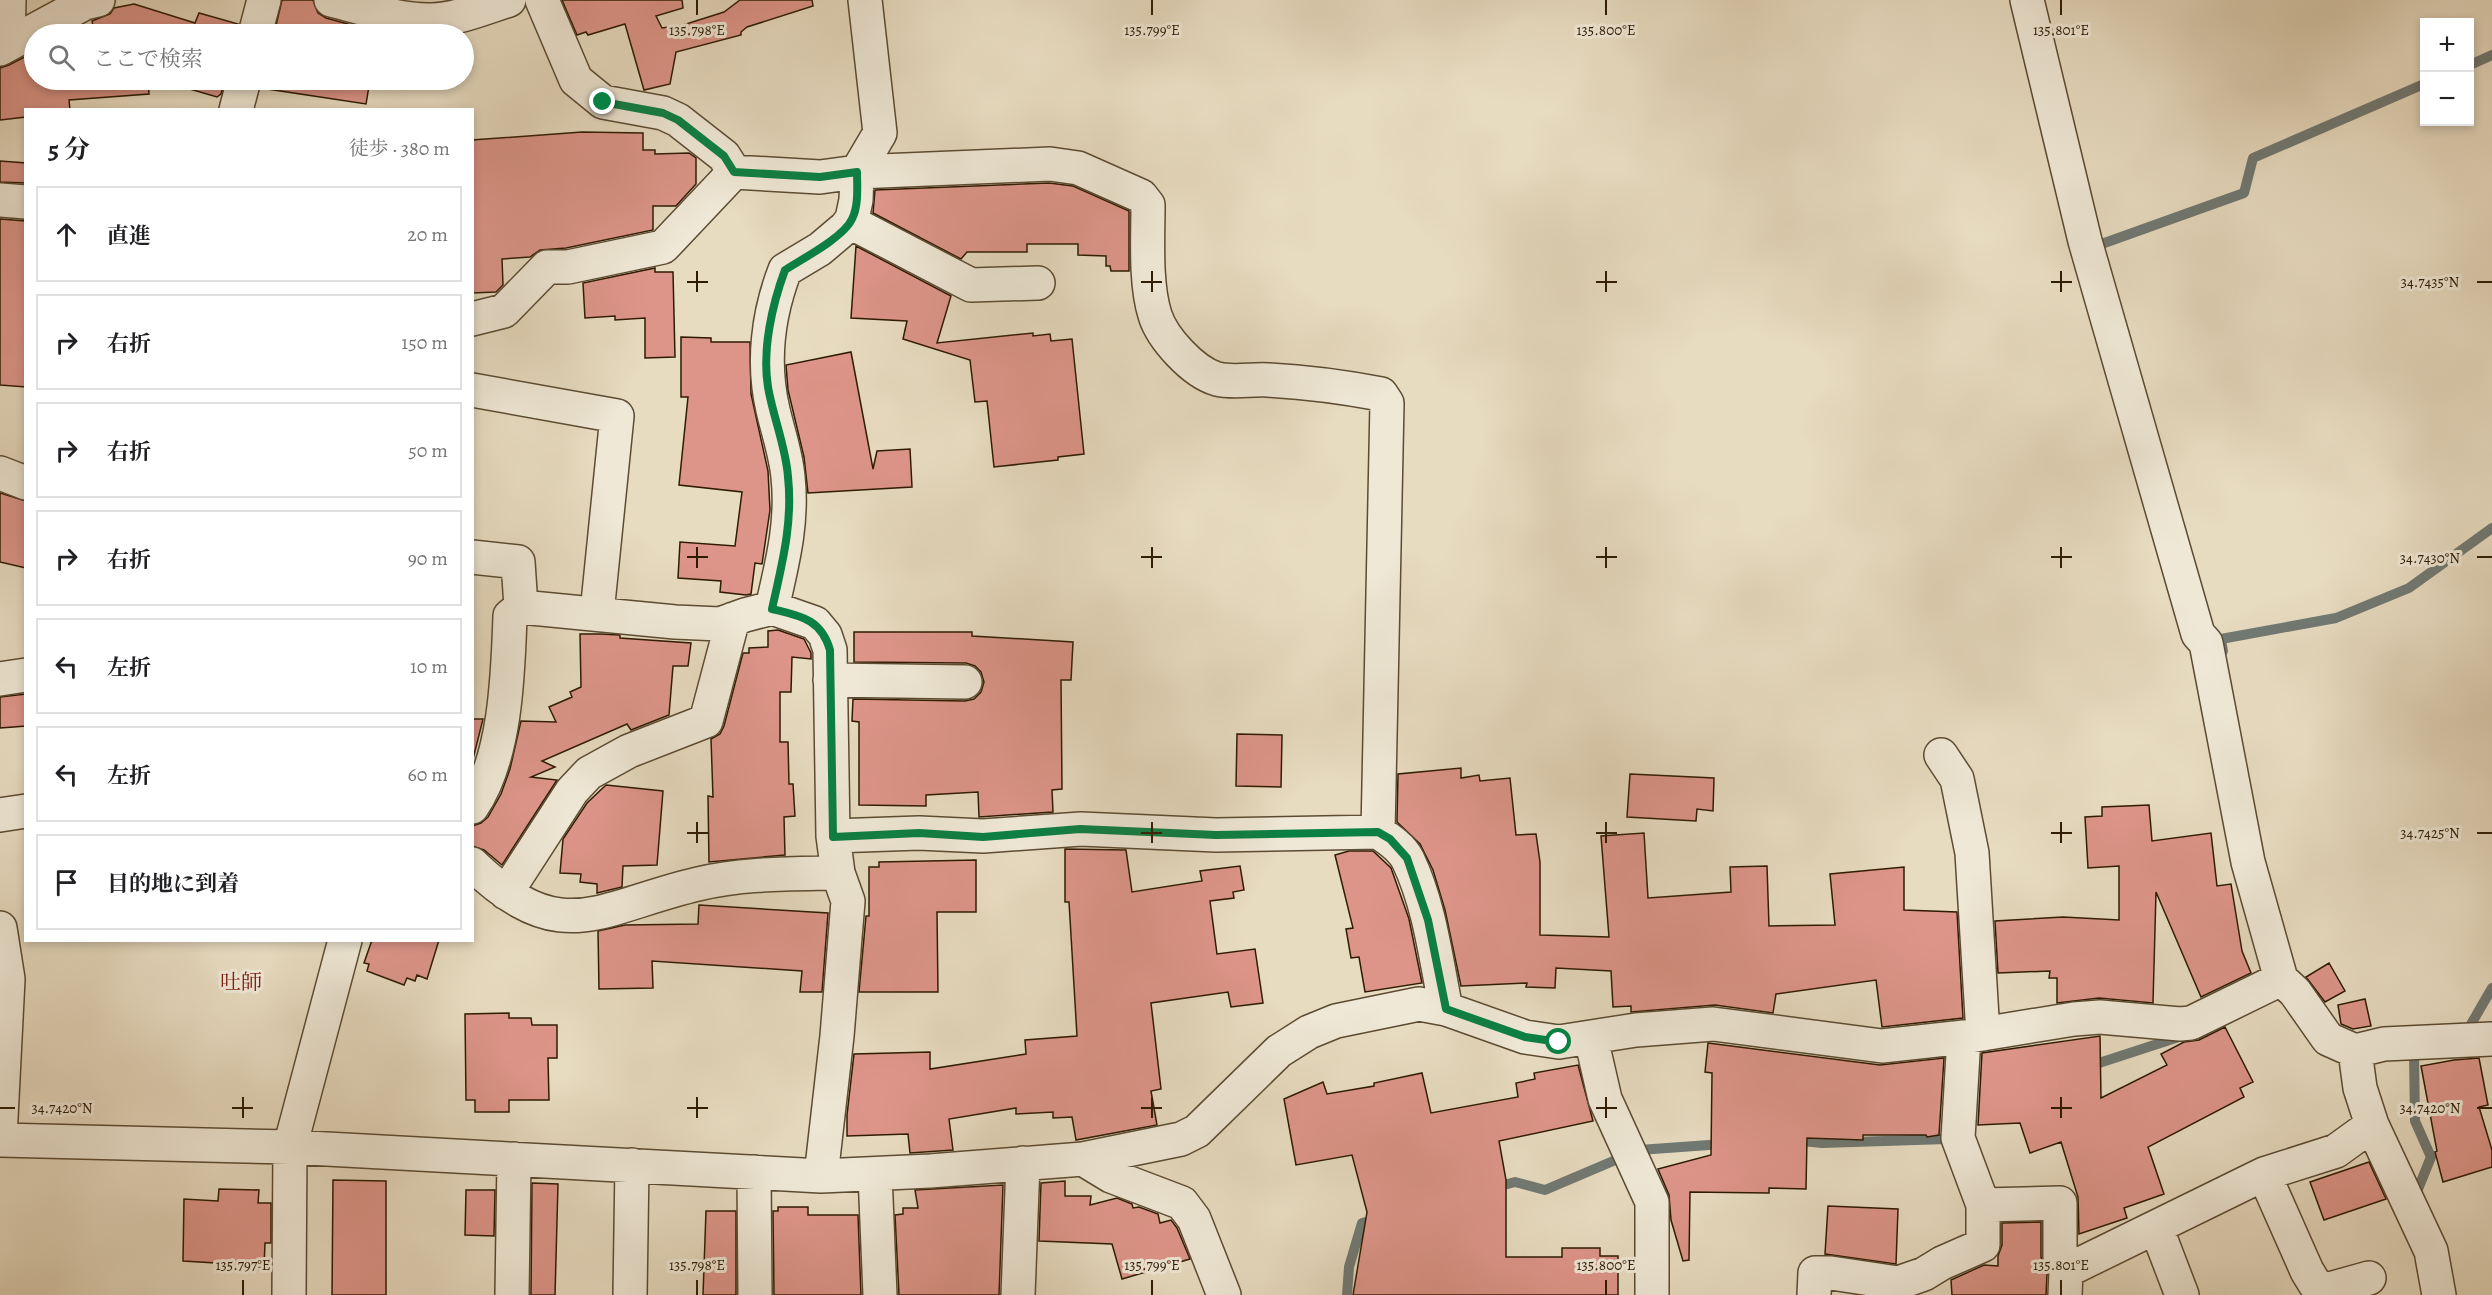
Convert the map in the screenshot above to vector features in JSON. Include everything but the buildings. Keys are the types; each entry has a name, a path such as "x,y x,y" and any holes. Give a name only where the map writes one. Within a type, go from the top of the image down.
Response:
{"street":[{"path":"4,46 9,0"},
{"path":"45,24 85,3 98,0"},
{"path":"258,24 264,0"},
{"path":"331,0 392,15 433,20 454,17 509,0"},
{"path":"542,0 576,80 603,102 663,113 678,120 724,156 734,172"},
{"path":"772,609 787,541 790,514 788,475 766,369 771,324 785,270 820,249 850,222 856,200 857,172 880,133 865,0"},
{"path":"2027,0 2085,241 2198,634 2206,643 2248,862 2281,979 2295,992 2328,1039 2355,1051 2384,1044 2492,1039"},
{"path":"4,46 24,35"},
{"path":"237,108 241,90"},
{"path":"474,318 504,311 547,267 568,267 663,247 734,172 820,177 857,172 1050,164 1078,168 1142,196 1148,205 1148,271 1155,315 1172,346 1201,370 1217,379 1267,380 1351,388 1382,394 1387,403 1378,832"},
{"path":"0,200 24,202"},
{"path":"850,222 971,285 1038,283"},
{"path":"474,390 617,416 597,613"},
{"path":"0,473 24,482"},
{"path":"474,557 518,562 521,607"},
{"path":"474,804 480,795 493,758 502,720 507,681 510,616 521,607 675,622 720,624 772,609 814,623 825,635 830,650 833,837 838,873 848,901 837,1036 821,1176"},
{"path":"506,893 572,791 589,773 629,751 706,721 733,619"},
{"path":"0,679 24,675"},
{"path":"830,680 965,682"},
{"path":"1814,1295 1815,1273 1831,1273 1898,1283 1924,1274 1942,1263 1983,1245 1983,1205 1958,1138 1974,1035 1972,853 1957,779 1941,755"},
{"path":"0,815 24,811"},
{"path":"833,837 919,833 983,837 1080,829 1216,835 1378,832 1390,839 1407,858 1428,920 1446,1009"},
{"path":"474,866 506,893 546,914 565,917 585,916 699,883 757,875 838,873"},
{"path":"0,928 8,979 0,1139 290,1147 821,1176 1083,1159 1181,1139 1197,1131 1279,1051 1318,1028 1336,1021 1419,1004 1446,1009 1541,1041 1559,1042 1636,1030 1713,1024 1882,1046 2100,1017 2191,1023 2281,979"},
{"path":"289,1295 290,1147 344,942"},
{"path":"1591,1038 1605,1099 1651,1196 1654,1209 1652,1295"},
{"path":"2355,1051 2360,1088 2372,1125 2431,1251 2439,1295"},
{"path":"1983,1205 2060,1203 2060,1257 2065,1283 2156,1227 2264,1174 2336,1151 2372,1125"},
{"path":"512,1295 514,1159"},
{"path":"1083,1159 1111,1176 1182,1203 1194,1219 1224,1295"},
{"path":"1018,1295 1023,1163"},
{"path":"630,1295 632,1165"},
{"path":"754,1172 755,1295"},
{"path":"876,1174 879,1295"},
{"path":"2264,1174 2315,1284 2326,1290 2369,1278"},
{"path":"2156,1227 2182,1295"}],"waterway":[{"path":"2474,63 2492,55"},
{"path":"2095,239 2096,246 2244,193 2253,158 2420,86"},
{"path":"2223,651 2221,639 2336,618 2409,588 2492,528"},
{"path":"2470,1026 2492,988"},
{"path":"2088,1062 2099,1063 2185,1035"},
{"path":"2416,1194 2431,1157 2415,1121 2414,1053 2422,1053"},
{"path":"1792,1140 1822,1143 1947,1139"},
{"path":"1493,1188 1515,1182 1545,1190 1639,1150 1723,1144"},
{"path":"1347,1295 1349,1267 1362,1223 1377,1219"}],"district":[{"name":"吐師","path":"241,982"}],"route":[{"path":"603,102 663,113 678,120 724,156 734,172 820,177 857,172 856,200 852,219 820,249 785,270 769,335 766,369 772,408 788,475 790,514 787,541 772,609 814,623 825,635 830,650 833,837 919,833 983,837 1080,829 1216,835 1378,832 1390,839 1407,858 1428,920 1446,1009 1525,1037 1559,1042"}]}
